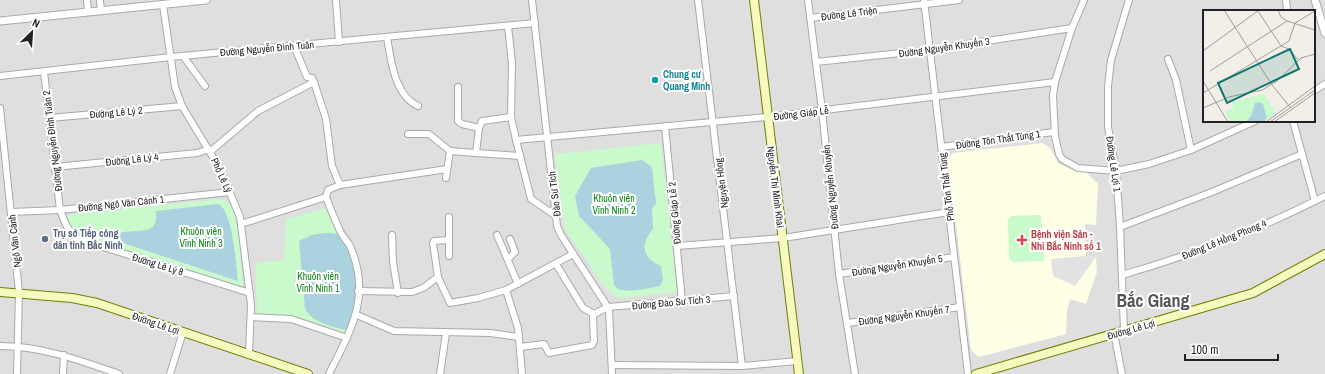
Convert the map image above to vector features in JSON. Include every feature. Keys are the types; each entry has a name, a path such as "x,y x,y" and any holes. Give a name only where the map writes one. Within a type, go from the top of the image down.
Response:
{"main road":[{"name":"Nguyễn Thị Minh Khai","path":"754,0 799,374"},
{"name":"Đường Lê Lợi","path":"976,374 1253,293 1324,256"},
{"name":"Đường Lê Lợi","path":"0,292 19,292 85,300 249,353 308,374"}],"street":[{"path":"87,0 88,12"},
{"path":"100,0 101,11"},
{"path":"0,21 201,0"},
{"path":"336,0 339,42"},
{"name":"Đào Sư Tích","path":"532,0 559,232 608,307 612,374"},
{"name":"Nguyên Hồng","path":"698,0 714,121 742,366"},
{"name":"Đường Nguyễn Khuyến","path":"808,0 822,110 838,274 848,324 855,374"},
{"name":"Đường Lê Triện","path":"810,18 924,2 959,0"},
{"path":"1084,0 1072,28 1055,82 1053,96 1054,132 1059,154 1068,163 1078,168 1116,171 1150,164 1191,150 1242,124"},
{"name":"Đường Lê Lợi 1","path":"1124,331 1120,227 1116,171 1108,127 1108,86 1111,60 1129,0"},
{"path":"1286,0 1287,10"},
{"path":"1316,1 1325,33"},
{"name":"Phố Tôn Thất Tùng","path":"924,2 968,374"},
{"name":"Phố Lê Lý","path":"163,5 175,87 182,106 210,150 230,192 241,224 250,292 251,317 249,353"},
{"name":"Đường Nguyễn Đình Tuân","path":"0,76 171,57 535,23"},
{"path":"508,26 512,63 511,117 520,156 531,199 535,204 556,216"},
{"name":"Đường Nguyễn Khuyến 3","path":"816,62 929,50 1072,28"},
{"path":"387,37 391,60 402,94 418,106"},
{"path":"294,46 307,77 312,78 314,82 326,119 332,166 340,185"},
{"path":"183,56 205,86"},
{"path":"1168,59 1176,80 1191,150"},
{"name":"Đường Nguyễn Đình Tuân 2","path":"44,72 60,210"},
{"path":"210,150 258,111 314,82"},
{"name":"Đường Giáp Lễ","path":"516,140 767,117 935,95 1055,82"},
{"path":"1315,90 1325,84"},
{"path":"458,87 458,121 462,124 479,128"},
{"name":"Đường Lê Lý 2","path":"50,118 182,106"},
{"name":"Ngô Văn Cảnh","path":"0,108 19,292 17,374"},
{"path":"476,153 480,123 486,119 511,117"},
{"path":"1293,122 1315,201"},
{"name":"Đường Giáp Lễ 2","path":"665,126 682,301"},
{"name":"Đường Tôn Thất Tùng 1","path":"941,147 1054,132"},
{"path":"408,134 429,134 450,151 520,156"},
{"name":"Đường Lê Lý 4","path":"55,167 197,153 210,150"},
{"path":"446,178 450,151"},
{"path":"1120,227 1212,192 1302,154"},
{"path":"329,374 347,338 356,315 358,279 350,246 340,232 326,197 328,190 340,185 447,169"},
{"name":"Đường Ngô Văn Cảnh 1","path":"11,212 60,210 230,192"},
{"name":"Đường Lê Hồng Phong 4","path":"1122,275 1161,264 1238,235 1325,196"},
{"path":"241,224 326,197"},
{"name":"Đường Lê Lý 8","path":"60,210 67,229 81,240 250,292"},
{"path":"677,246 783,238 949,212"},
{"path":"449,217 449,256"},
{"path":"392,235 393,262 398,293"},
{"path":"497,235 518,284"},
{"path":"508,259 515,252 510,239"},
{"path":"449,240 433,241 438,277 450,303 478,298 506,290 574,254"},
{"name":"Đường Nguyễn Khuyến 5","path":"838,274 954,257"},
{"path":"556,264 583,308 594,314"},
{"path":"358,291 398,293 421,290 438,277"},
{"path":"506,290 517,320 522,374"},
{"name":"Đường Đào Sư Tích 3","path":"608,307 734,296"},
{"path":"594,314 608,307"},
{"name":"Đường Nguyễn Khuyến 7","path":"848,324 960,307"},
{"path":"520,347 544,344 549,353 592,345 594,342 594,314"},
{"path":"356,315 394,331 519,336"},
{"path":"251,317 291,319 347,338"},
{"path":"170,374 183,332"},
{"path":"440,374 446,333"},
{"path":"1114,333 1119,372"},
{"path":"0,346 17,346 45,350 119,374"},
{"path":"63,374 64,355"},
{"path":"612,365 742,366 797,361"}],"shaded area":[{"path":"0,0 1325,0 1325,374 0,374"},
{"name":"Bệnh viện Sản - Nhi Bắc Ninh số 1","path":"1043,143 1051,149 1058,163 1070,169 1086,172 1098,184 1096,225 1085,224 1086,256 1096,257 1097,272 1086,304 1070,299 1067,311 1066,334 979,357 971,350 948,159 953,153"},
{"path":"1086,256 1096,257 1075,286 1053,276 1051,259"}],"green space":[{"name":"Khuôn viên Vĩnh Ninh 2","path":"661,143 677,292 619,298 606,289 565,229 555,154"},
{"name":"Khuôn viên Vĩnh Ninh 3","path":"220,199 229,204 234,213 240,244 243,284 240,286 89,238 68,225 67,215"},
{"name":"Khuôn viên Vĩnh Ninh 1","path":"327,208 336,228 351,250 357,280 347,334 299,317 282,314 257,314 256,263 284,260 286,219"},
{"path":"1041,215 1044,261 1012,262 1009,258 1008,220 1011,216"}],"water":[{"path":"642,160 652,167 656,204 652,208 653,229 646,240 645,250 650,259 661,266 663,280 660,286 628,291 617,288 614,285 610,249 579,216 575,196 591,168"},
{"path":"218,204 223,208 230,227 235,251 238,281 120,242 119,239 121,233 123,232 147,230 153,227 156,221 156,211"},
{"path":"324,233 336,234 342,237 347,243 353,260 356,281 356,301 347,331 317,321 305,308 299,241 312,235"}],"place":[{"name":"Chung cư Quang Minh","path":"655,80"},
{"name":"Trụ sở Tiếp công dân tỉnh Bắc Ninh","path":"45,239"},
{"name":"Bệnh viện Sản - Nhi Bắc Ninh số 1","path":"1022,240"}],"district":[{"name":"Bắc Giang","path":"1153,301"}]}
